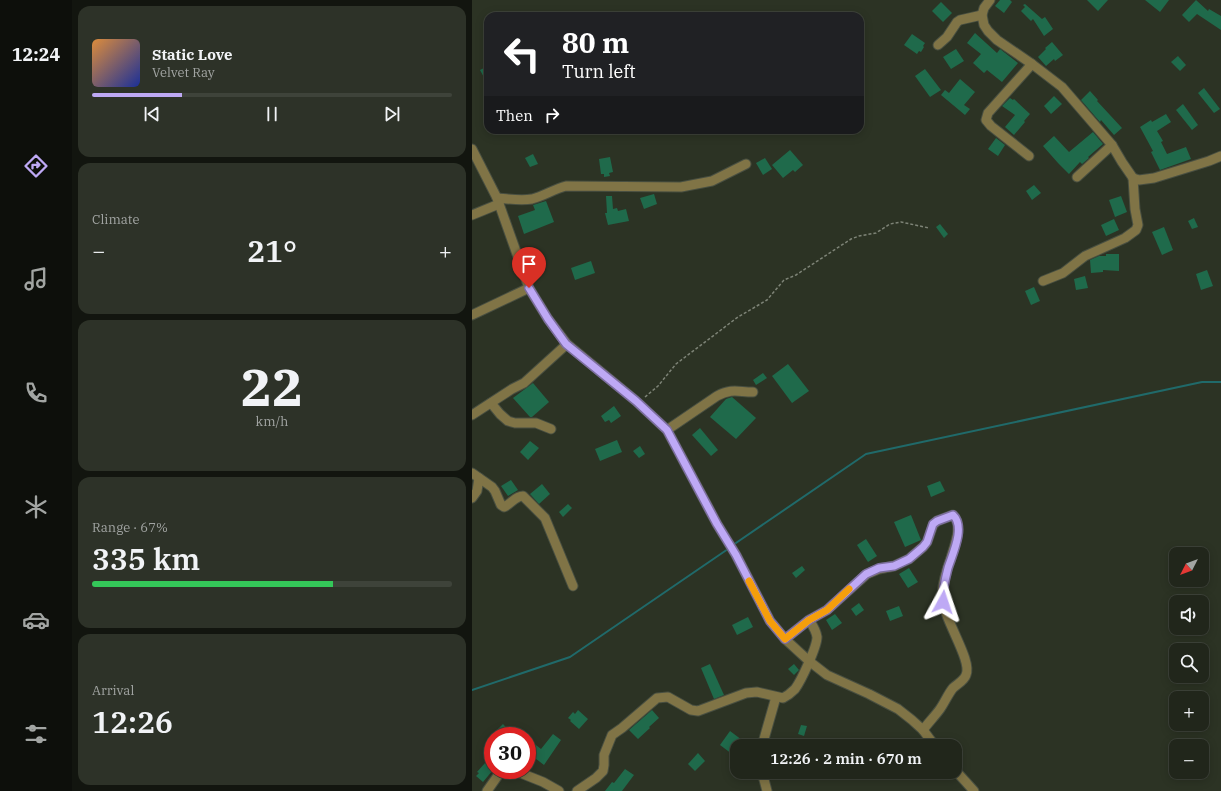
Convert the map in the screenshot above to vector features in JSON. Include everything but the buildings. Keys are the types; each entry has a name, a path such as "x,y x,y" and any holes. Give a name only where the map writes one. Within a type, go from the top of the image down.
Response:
{"street":[{"path":"990,0 984,8 982,15 984,25 988,31 997,40 1062,87 1112,145 1133,178 1135,209 1138,225 1136,230 1125,238 1085,256 1063,273 1043,281"},
{"path":"938,45 947,38 957,22 982,15"},
{"path":"1029,156 991,126 986,120 988,113 1032,64"},
{"path":"1077,178 1112,145"},
{"path":"472,149 498,201 529,288 548,319 566,344 639,403 667,430 770,621 785,639 827,675 898,709 923,730 930,739"},
{"path":"1133,178 1139,180 1154,178 1209,162 1221,156"},
{"path":"472,215 498,201 532,199 566,186 681,187 712,181 746,164"},
{"path":"472,315 529,288"},
{"path":"472,416 512,388 524,383 566,344"},
{"path":"667,430 717,396 726,392 733,390 754,392"},
{"path":"491,403 508,421 515,423 536,423 551,429"},
{"path":"472,498 476,491 476,476"},
{"path":"476,476 492,487 501,505 504,507 517,498 523,496 544,518 573,586"},
{"path":"785,639 809,620 827,610 866,574 879,568 894,566 909,559 927,542 933,524 953,515 958,522 958,535 942,593 947,616 965,660 967,670 964,679 953,688 940,710 923,730"},
{"path":"577,791 596,778 603,770 604,755 612,735 657,698 668,697 691,710 698,711 746,694 757,692 783,698 790,694 796,688 815,649 817,637 815,628 809,620"},
{"path":"764,739 776,697"},
{"path":"962,778 974,791"},
{"path":"487,791 495,779"},
{"path":"535,779 559,791"},
{"path":"763,779 766,791"}],"path":[{"path":"639,403 658,386 676,364 738,317 767,300 784,280 796,275 851,239 876,232 890,224 901,222 929,228"}],"waterway":[{"path":"733,545 866,454 1202,382 1221,382"},
{"path":"472,690 570,657 728,549"}],"slow traffic":[{"path":"749,581 770,621 785,639 809,620 827,610 849,589"}],"route":[{"path":"529,288 548,319 566,344 636,401 667,430 717,524 736,555 770,621 785,639 809,620 827,610 866,574 879,568 894,566 909,559 927,542 933,524 953,515 958,522 958,535 942,593 943,602"}]}
